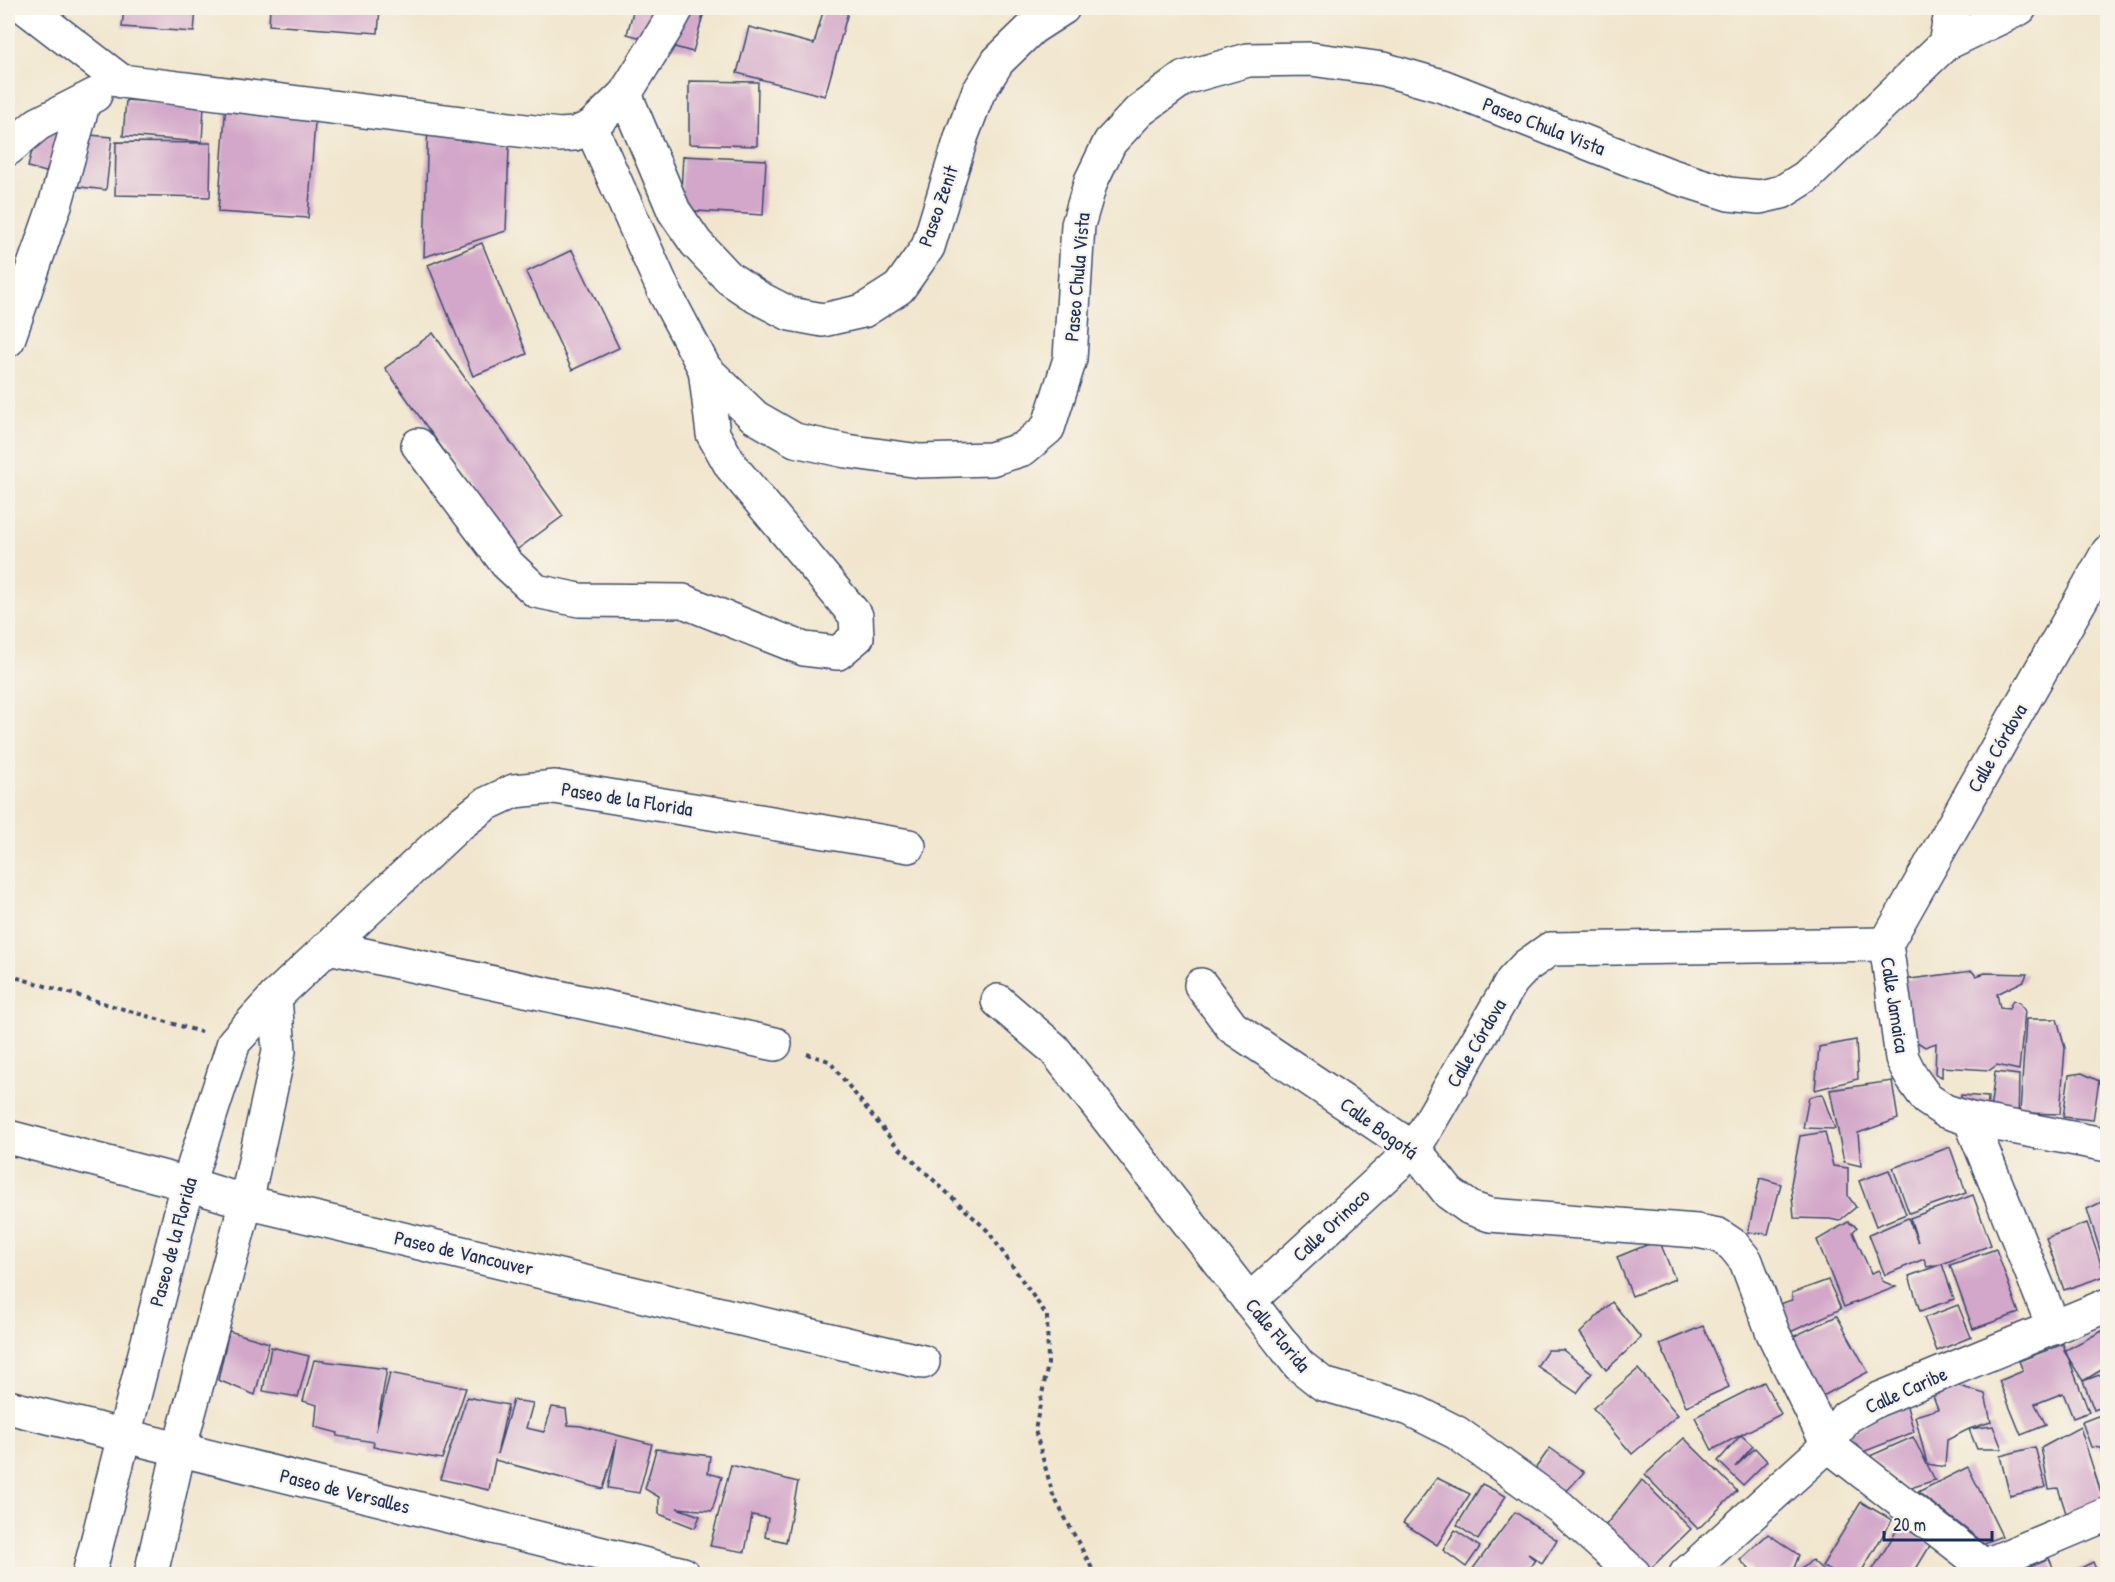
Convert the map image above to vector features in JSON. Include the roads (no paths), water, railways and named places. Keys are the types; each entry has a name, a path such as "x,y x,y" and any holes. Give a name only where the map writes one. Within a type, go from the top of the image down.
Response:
{"street":[{"path":"26,8 121,81 559,135 574,134 591,127 625,94 677,8"},
{"name":"Paseo Zenit","path":"625,94 674,212 696,243 729,278 757,297 790,314 823,321 863,311 899,288 928,247 962,135 978,93 999,61 1032,28 1063,8"},
{"path":"1945,44 1952,8"},
{"name":"Paseo Chula Vista","path":"591,127 664,293 705,369 756,417 795,440 846,451 920,461 991,459 1023,449 1048,428 1070,359 1078,225 1090,181 1110,142 1139,111 1184,78 1248,60 1311,59 1383,69 1442,86 1672,176 1729,194 1760,197 1782,192 1806,177 1945,44 2020,8"},
{"path":"8,149 38,124 121,81"},
{"path":"8,340 56,202 84,100"},
{"path":"418,444 506,563 536,591 579,600 683,601 804,649 838,653 857,637 856,616 731,465 713,434 705,369"},
{"name":"Calle Córdova","path":"1886,944 2108,552"},
{"name":"Paseo de la Florida","path":"89,1575 188,1184 234,1042 275,997 456,827 486,804 514,791 555,787 909,846"},
{"name":"Calle Jamaica","path":"1550,949 1886,944 1902,1058 1912,1078 1927,1099 1945,1111 1970,1119 2108,1145"},
{"path":"328,947 775,1044"},
{"name":"Calle Córdova","path":"1414,1149 1512,981 1526,966 1550,949"},
{"name":"Calle Bogotá","path":"1201,985 1232,1027 1414,1149 1449,1193 1470,1208 1490,1215 1697,1231 1718,1235 1733,1245 1746,1261 1773,1333 1828,1445"},
{"path":"151,1575 179,1450 246,1202 279,1051 275,997"},
{"name":"Calle Florida","path":"998,1001 1054,1049 1299,1365 1323,1384 1410,1409 1457,1433 1560,1507 1634,1575"},
{"path":"1970,1119 2054,1328"},
{"name":"Paseo de Vancouver","path":"8,1137 188,1184 246,1202 923,1362"},
{"name":"Calle Orinoco","path":"1249,1301 1414,1149"},
{"name":"Calle Caribe","path":"1686,1575 1828,1445 1846,1418 1877,1400 2108,1305"},
{"name":"Paseo de Versalles","path":"8,1407 683,1575"},
{"path":"1828,1445 1985,1570 2108,1514"}]}
